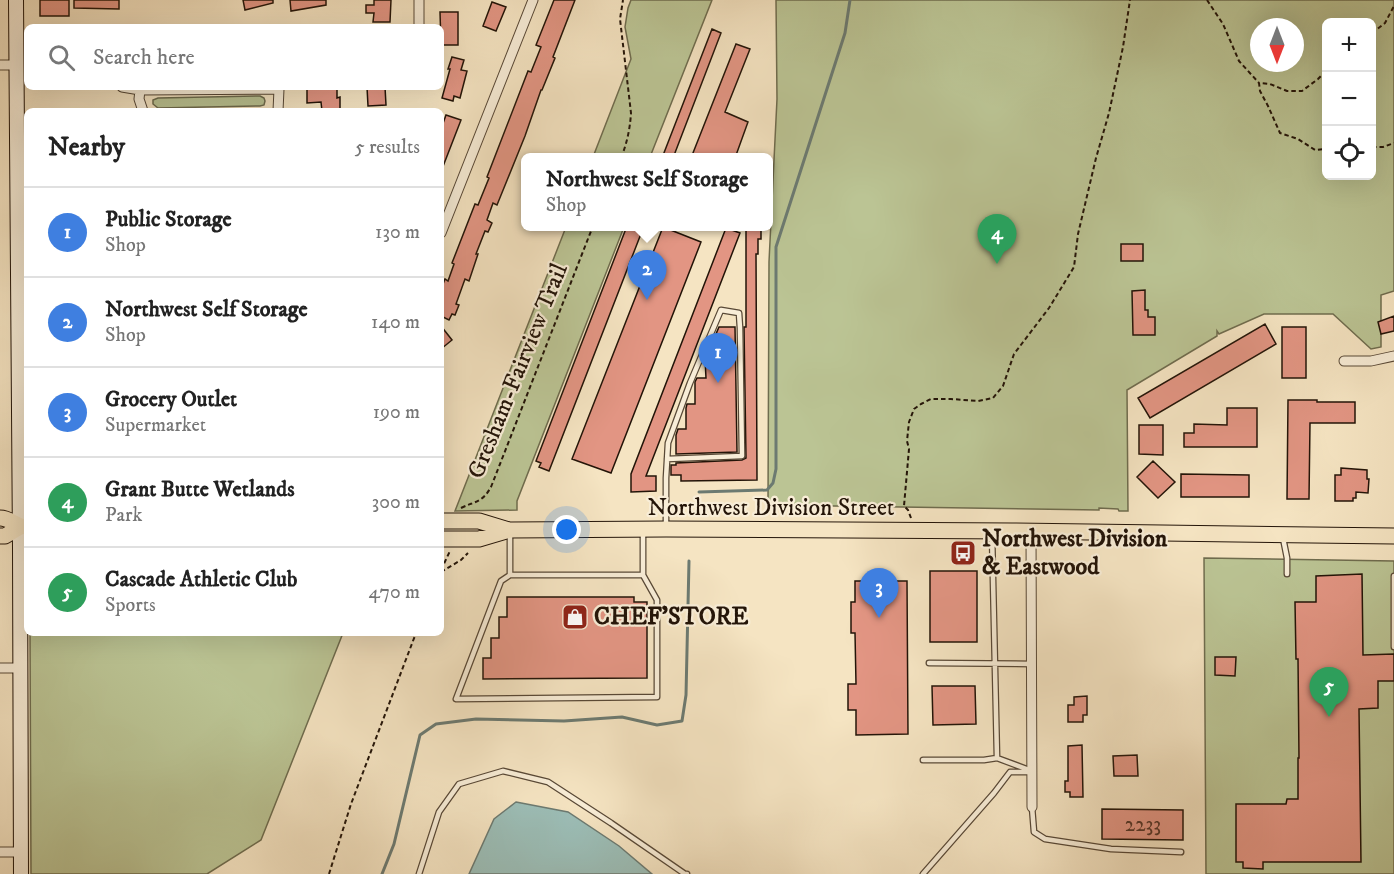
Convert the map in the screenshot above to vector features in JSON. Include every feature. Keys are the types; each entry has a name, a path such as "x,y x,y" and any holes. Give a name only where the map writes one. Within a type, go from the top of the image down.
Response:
{"main road":[{"path":"16,0 16,65 22,87 21,874"},
{"path":"0,518 6,518 23,527"},
{"name":"Northwest Division Street","path":"444,521 479,521 510,530 992,531 1394,536"},
{"path":"0,536 5,536 23,527"},
{"name":"Northwest Division Street","path":"447,543 479,539 510,530"}],"street":[{"path":"419,0 419,24"},
{"path":"444,225 533,0"},
{"path":"0,65 16,65"},
{"path":"140,90 139,99 142,108"},
{"path":"278,108 279,90"},
{"path":"1344,361 1371,361 1394,356"},
{"path":"1031,532 1032,807"},
{"path":"0,668 20,668"},
{"path":"0,852 21,852"}],"lane":[{"path":"666,529 666,478 667,459 668,443 721,310 739,313 742,456 667,459"},
{"path":"510,530 510,575"},
{"path":"643,530 643,575 657,600 657,697 456,699 501,581 510,575 643,575"},
{"path":"992,531 997,758"},
{"path":"1282,535 1287,558 1287,574"},
{"path":"1394,576 1394,647"},
{"path":"929,663 1032,664"},
{"path":"923,760 997,758 1032,771"},
{"path":"420,874 439,812 459,784 503,771 548,782 687,874"},
{"path":"923,874 1010,772 1032,771"},
{"path":"1032,807 1034,832 1045,839 1111,849 1181,852"}],"path":[{"path":"622,0 620,19 631,113 623,153"},
{"path":"911,531 910,513 904,506 909,449 907,441 909,422 914,409 931,399 978,401 993,398 1003,386 1014,354 1049,308 1074,267 1078,234 1124,47 1130,0"},
{"path":"1207,0 1223,24 1239,61 1259,84 1280,134 1298,139 1316,150 1322,149"},
{"path":"1376,29 1385,23 1394,6"},
{"path":"1259,84 1270,84 1287,91 1302,91 1325,72"},
{"path":"1376,147 1394,143"},
{"name":"Gresham-Fairview Trail","path":"460,512 461,507 482,499 490,487 591,231"},
{"path":"444,570 461,560 479,539"},
{"path":"329,874 351,804 415,636"}],"green space":[{"path":"631,0 712,0 652,153 595,153 631,59 625,27"},
{"path":"776,0 1394,0 1394,291 1381,295 1381,347 1371,349 1333,314 1264,314 1219,334 1217,331 1217,336 1127,390 1128,511 1099,508 1099,510 768,505 769,262 771,231 773,231 777,99"},
{"path":"260,96 265,101 264,105 260,106 158,108 153,104 153,100 158,98"},
{"path":"564,231 622,231 517,501 517,510 455,511"},
{"path":"1204,558 1394,561 1394,874 1206,874"},
{"path":"30,636 342,636 261,840 207,874 31,874"}],"water":[{"path":"516,802 568,812 619,846 652,874 469,874 494,819"}],"building":[{"path":"40,0 69,0 69,16 40,16"},
{"path":"74,0 119,0 119,9 74,8"},
{"path":"243,0 273,0 273,3 245,10"},
{"path":"290,0 326,0 326,5 291,11"},
{"path":"374,0 391,0 390,22 373,22 374,13 366,13 366,5 374,5"},
{"path":"554,0 575,0 525,136 497,205 493,203 487,220 492,223 488,232 485,231 469,281 465,279 456,304 459,305 455,315 452,314 449,320 444,318 444,282 445,279 448,281 454,264 452,263 475,204 478,205 528,71 531,72 541,47 536,45"},
{"path":"492,2 506,7 496,31 483,26"},
{"path":"440,12 458,12 458,45 444,45 444,24 440,24"},
{"path":"712,29 721,33 675,153 664,153"},
{"path":"736,44 750,49 725,112 748,122 737,153 693,153"},
{"path":"452,57 464,60 461,70 467,71 460,98 454,96 453,101 442,98"},
{"path":"307,90 337,90 337,98 340,97 340,108 322,108 321,102 307,103"},
{"path":"367,90 385,90 386,105 368,106"},
{"path":"446,115 461,120 444,164"},
{"path":"625,231 642,231 549,471 539,467 541,463 536,461"},
{"path":"661,231 673,231 701,242 611,473 572,459"},
{"path":"725,231 740,233 646,476 656,476 656,491 631,492 631,474"},
{"path":"746,231 761,231 761,239 758,239 758,254 756,254 757,480 681,481 681,475 671,475 671,465 746,458 744,327 746,327"},
{"path":"1121,244 1143,244 1143,261 1121,261"},
{"path":"1145,290 1145,310 1148,310 1148,317 1155,317 1155,335 1133,335 1132,291"},
{"path":"1394,316 1394,331 1381,334 1378,322"},
{"path":"1265,324 1276,344 1150,418 1138,398"},
{"path":"719,327 735,327 737,452 676,454 678,429 686,429 687,404 695,404 697,378 706,378 705,358 708,353 716,353 716,334"},
{"path":"1282,327 1306,327 1306,378 1282,378"},
{"path":"444,330 452,340 444,347"},
{"path":"1288,400 1355,402 1355,423 1310,423 1309,499 1287,499"},
{"path":"1227,408 1257,408 1257,447 1184,447 1184,433 1194,433 1194,424 1227,425"},
{"path":"1139,425 1163,425 1163,455 1139,454"},
{"path":"1153,461 1175,482 1158,498 1137,477"},
{"path":"1341,468 1367,470 1368,493 1356,492 1356,498 1353,498 1353,501 1335,501 1335,475 1341,475"},
{"path":"1181,474 1249,475 1249,497 1181,497"},
{"path":"930,571 977,571 977,642 930,642"},
{"path":"1362,574 1363,655 1394,654 1394,681 1378,681 1378,708 1359,709 1361,862 1263,862 1263,869 1243,868 1243,862 1236,862 1236,804 1286,804 1287,799 1298,799 1298,659 1296,659 1295,602 1316,602 1316,576"},
{"path":"855,581 907,581 908,734 856,735 856,710 848,710 848,684 856,684 855,633 851,633 851,602 855,602"},
{"path":"507,597 634,597 634,602 647,602 647,678 483,679 483,658 491,658 491,638 499,638 499,617 507,617"},
{"path":"1215,657 1236,657 1235,676 1215,675"},
{"path":"932,686 975,686 976,724 933,725"},
{"path":"1087,696 1087,715 1083,715 1083,722 1068,722 1068,705 1074,705 1074,697"},
{"path":"1082,745 1083,797 1070,797 1070,792 1065,792 1065,781 1068,781 1068,746"},
{"path":"1137,755 1138,776 1114,776 1113,756"},
{"path":"1102,809 1183,810 1183,840 1102,839"}],"waterway":[{"path":"699,492 767,490 773,483 776,469 776,247 845,33 850,0"},
{"path":"382,874 394,844 420,735 436,724 476,719 564,721 622,717 657,725 682,721 686,695 689,561"}],"place":[{"name":"Grant Butte Wetlands","path":"997,264"},
{"name":"Northwest Self Storage","path":"647,300"},
{"name":"Public Storage","path":"718,383"},
{"name":"Northwest Division & Eastwood","path":"963,553"},
{"name":"CHEF'STORE","path":"575,617"},
{"name":"Grocery Outlet","path":"879,618"},
{"name":"Cascade Athletic Club","path":"1329,717"}]}
